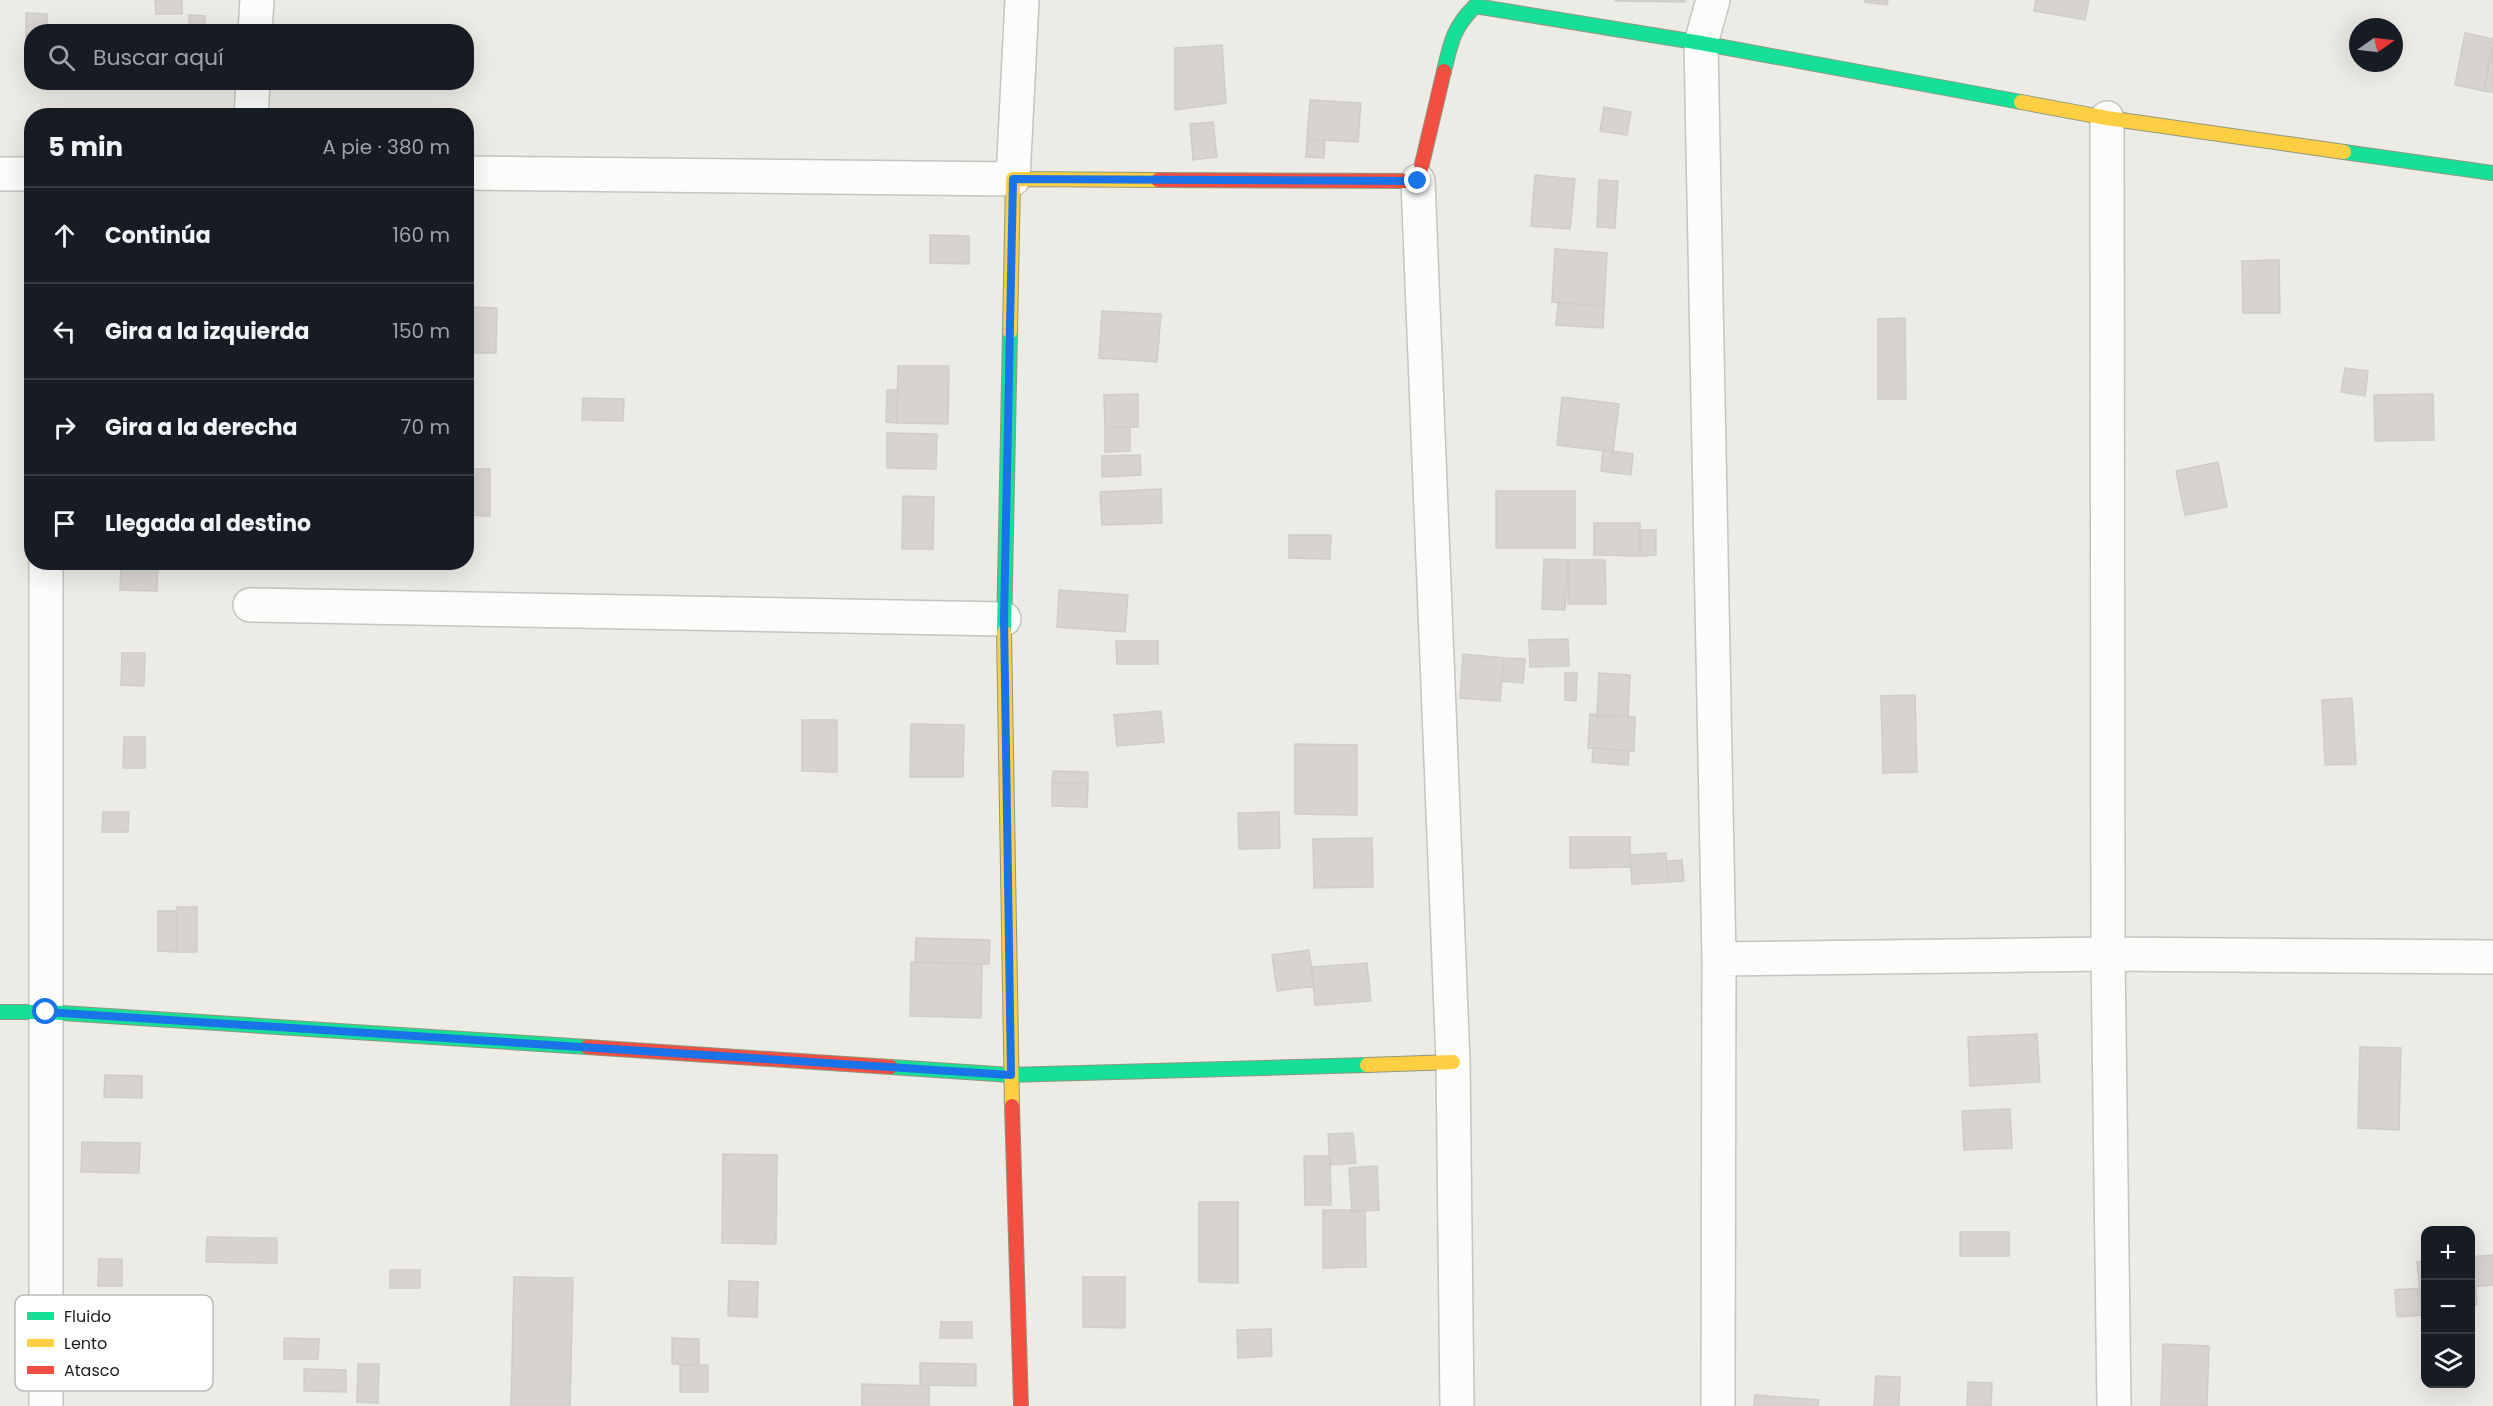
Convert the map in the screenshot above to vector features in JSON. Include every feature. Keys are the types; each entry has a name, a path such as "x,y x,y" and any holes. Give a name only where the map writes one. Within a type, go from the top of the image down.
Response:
{"street":[{"path":"256,24 257,0"},
{"path":"1021,1406 1011,1075 1004,619 1013,179 1022,0"},
{"path":"1713,0 1701,43 1719,960 1718,1406"},
{"path":"1457,1406 1453,1062 1418,181 1453,34 1469,3 2107,118 2493,173"},
{"path":"251,108 253,90"},
{"path":"2107,118 2108,954 2114,1406"},
{"path":"474,173 1418,181"},
{"path":"0,174 24,174"},
{"path":"46,570 46,1295"},
{"path":"250,605 1004,619"},
{"path":"1719,960 2108,954 2493,957"},
{"path":"0,1012 46,1012 1011,1075 1453,1062"}],"building":[{"path":"155,0 182,0 182,14 156,14"},
{"path":"1685,0 1685,2 1615,1"},
{"path":"1865,0 1888,0 1887,5 1865,2"},
{"path":"2036,0 2089,0 2085,20 2034,11"},
{"path":"26,13 47,14 47,24 26,24"},
{"path":"189,15 205,16 205,24 189,24"},
{"path":"2465,33 2493,39 2484,91 2455,85"},
{"path":"1222,45 1226,103 1175,110 1175,48"},
{"path":"2493,46 2493,92 2484,91"},
{"path":"1310,100 1361,103 1358,142 1307,139"},
{"path":"1604,107 1631,112 1627,135 1600,131"},
{"path":"1213,122 1217,157 1193,160 1190,124"},
{"path":"1307,139 1325,140 1324,158 1306,157"},
{"path":"1535,175 1575,179 1570,229 1531,226"},
{"path":"1599,180 1618,181 1615,228 1597,227"},
{"path":"930,235 969,236 969,264 930,263"},
{"path":"1555,249 1607,253 1604,306 1552,302"},
{"path":"2279,260 2280,313 2243,313 2242,261"},
{"path":"1558,303 1604,306 1603,328 1556,325"},
{"path":"474,307 497,308 496,353 474,353"},
{"path":"1102,311 1161,314 1157,362 1099,358"},
{"path":"1905,318 1906,399 1878,399 1878,319"},
{"path":"898,366 949,366 948,424 897,423"},
{"path":"2345,368 2368,371 2365,396 2341,392"},
{"path":"887,390 898,390 897,423 886,422"},
{"path":"1138,394 1138,427 1105,427 1104,395"},
{"path":"2433,394 2434,440 2375,441 2374,395"},
{"path":"1562,397 1619,404 1613,452 1557,445"},
{"path":"583,398 624,399 623,421 582,420"},
{"path":"1105,427 1130,427 1130,451 1105,452"},
{"path":"887,433 937,434 936,469 887,468"},
{"path":"1603,450 1633,454 1631,475 1601,471"},
{"path":"1140,455 1141,475 1102,477 1102,456"},
{"path":"2218,462 2227,507 2185,515 2176,471"},
{"path":"474,469 490,469 490,516 474,515"},
{"path":"1161,489 1162,523 1102,525 1100,492"},
{"path":"1496,491 1575,491 1575,548 1496,548"},
{"path":"903,496 934,497 933,549 902,549"},
{"path":"1594,523 1640,523 1640,556 1594,555"},
{"path":"1640,530 1656,530 1656,555 1640,556"},
{"path":"1289,535 1331,535 1330,559 1289,558"},
{"path":"1544,559 1568,560 1565,610 1542,609"},
{"path":"1568,560 1605,560 1606,604 1568,604"},
{"path":"121,570 158,570 157,591 120,590"},
{"path":"1059,590 1128,595 1125,632 1057,627"},
{"path":"1568,639 1569,666 1530,667 1529,640"},
{"path":"1116,641 1158,641 1158,664 1117,664"},
{"path":"122,653 145,653 144,686 121,685"},
{"path":"1463,654 1504,658 1500,701 1460,698"},
{"path":"1504,658 1525,659 1523,683 1502,681"},
{"path":"1565,673 1577,673 1576,701 1565,700"},
{"path":"1599,673 1630,675 1628,717 1597,716"},
{"path":"1915,695 1917,772 1883,773 1881,696"},
{"path":"2352,698 2356,764 2325,765 2322,700"},
{"path":"1161,711 1164,742 1117,746 1114,715"},
{"path":"1590,714 1635,717 1634,751 1588,748"},
{"path":"802,720 837,720 837,772 802,771"},
{"path":"911,724 964,725 963,777 910,777"},
{"path":"124,737 145,737 145,768 123,768"},
{"path":"1295,744 1357,745 1357,815 1295,814"},
{"path":"1593,748 1629,751 1628,765 1592,762"},
{"path":"1053,771 1088,772 1088,784 1052,783"},
{"path":"1052,783 1088,784 1087,807 1052,806"},
{"path":"103,812 129,812 128,832 102,832"},
{"path":"1279,812 1280,848 1239,849 1238,813"},
{"path":"1570,837 1630,837 1630,867 1570,868"},
{"path":"1372,838 1373,887 1314,888 1313,839"},
{"path":"1666,853 1668,882 1632,884 1630,855"},
{"path":"1682,860 1684,881 1668,882 1667,861"},
{"path":"177,907 197,907 197,952 176,952"},
{"path":"158,911 177,911 176,952 158,951"},
{"path":"916,938 990,940 989,964 915,962"},
{"path":"1309,950 1314,986 1277,991 1272,955"},
{"path":"911,962 982,964 981,1018 910,1016"},
{"path":"1367,963 1371,1001 1315,1005 1312,967"},
{"path":"2037,1034 2040,1082 1970,1086 1968,1037"},
{"path":"2360,1047 2401,1048 2399,1130 2358,1128"},
{"path":"105,1075 142,1076 142,1098 104,1097"},
{"path":"2010,1109 2012,1148 1964,1150 1962,1111"},
{"path":"1353,1133 1356,1163 1330,1165 1328,1134"},
{"path":"82,1142 140,1143 139,1173 81,1172"},
{"path":"723,1154 777,1155 776,1244 722,1243"},
{"path":"1304,1156 1330,1156 1331,1205 1305,1205"},
{"path":"1377,1166 1379,1210 1352,1212 1349,1168"},
{"path":"1199,1202 1238,1202 1238,1283 1199,1282"},
{"path":"1323,1210 1365,1210 1366,1267 1323,1268"},
{"path":"1960,1232 2009,1232 2009,1256 1960,1256"},
{"path":"207,1237 277,1238 277,1263 206,1262"},
{"path":"2493,1255 2493,1285 2475,1287 2475,1257"},
{"path":"99,1259 122,1259 122,1286 98,1286"},
{"path":"2417,1262 2421,1262 2421,1304"},
{"path":"390,1270 420,1270 420,1288 390,1288"},
{"path":"514,1277 573,1278 570,1406 511,1406"},
{"path":"1083,1277 1125,1277 1125,1328 1083,1327"},
{"path":"729,1281 758,1282 757,1317 728,1316"},
{"path":"2475,1287 2476,1287 2477,1305 2475,1305"},
{"path":"2419,1288 2421,1315 2397,1317 2395,1290"},
{"path":"941,1322 972,1322 972,1338 940,1338"},
{"path":"1271,1329 1272,1356 1238,1358 1237,1330"},
{"path":"284,1338 319,1339 318,1359 284,1359"},
{"path":"672,1338 699,1339 699,1365 672,1364"},
{"path":"2163,1344 2209,1346 2207,1406 2161,1406"},
{"path":"920,1363 976,1364 976,1386 920,1385"},
{"path":"358,1364 379,1364 378,1403 357,1402"},
{"path":"680,1365 708,1365 708,1392 680,1392"},
{"path":"304,1369 346,1370 346,1392 304,1391"},
{"path":"1876,1376 1900,1377 1899,1406 1874,1406"},
{"path":"1968,1382 1992,1383 1991,1406 1967,1406"},
{"path":"862,1384 929,1386 929,1406 862,1406"},
{"path":"1755,1395 1819,1400 1818,1406 1754,1406"}],"traffic: fast":[{"path":"1444,71 1457,29 1475,6 1701,43 2021,102"},
{"path":"2344,152 2493,173"},
{"path":"1004,632 1010,332"},
{"path":"0,1012 46,1012 587,1047"},
{"path":"891,1067 1011,1075 1367,1065"}],"traffic: slow":[{"path":"2021,102 2107,118 2344,152"},
{"path":"1010,332 1013,179 1158,180"},
{"path":"1004,632 1012,1106"},
{"path":"1367,1065 1453,1062"}],"traffic: jam":[{"path":"1158,180 1418,181 1444,71"},
{"path":"587,1047 891,1067"},
{"path":"1012,1106 1021,1406"}],"route":[{"path":"46,1012 1011,1075 1004,619 1013,179 1418,181"}]}
